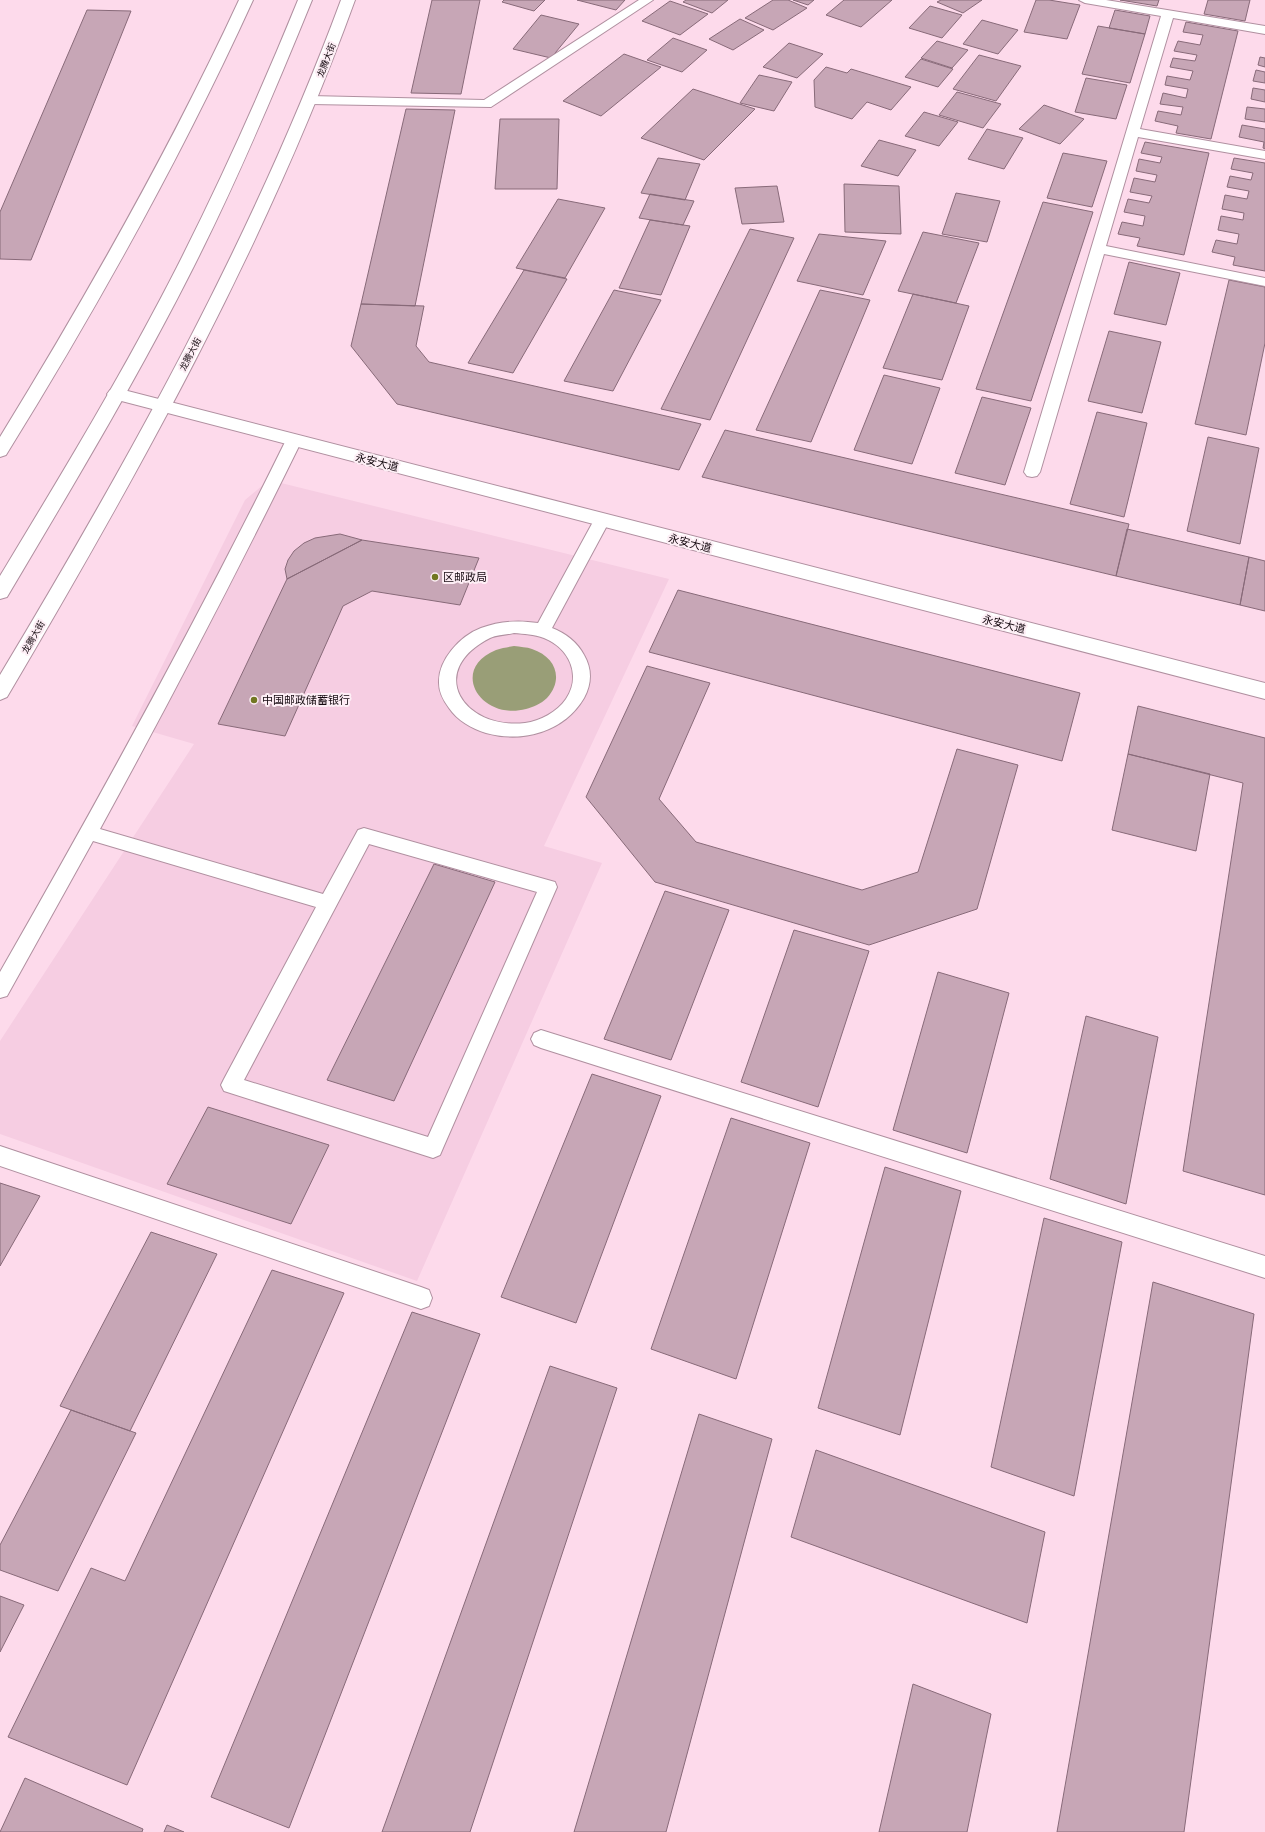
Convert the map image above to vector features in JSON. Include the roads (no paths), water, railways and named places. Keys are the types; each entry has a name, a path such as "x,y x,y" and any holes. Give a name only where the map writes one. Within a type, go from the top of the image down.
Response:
{"main road":[{"path":"0,451 71,334 133,225 185,128 246,0"},
{"path":"0,592 72,472 116,394 208,222 268,90 305,0"},
{"name":"龙腾大街","path":"0,692 123,479 196,344 254,226 310,100 348,0"},
{"name":"永安大道","path":"116,394 1265,691"}],"lane":[{"path":"310,100 487,104 647,0"},
{"path":"1084,0 1265,30"},
{"path":"1032,472 1168,14"},
{"path":"1134,132 1265,155"},
{"path":"1099,249 1265,282"},
{"path":"0,990 90,833 186,655 241,549 294,440"},
{"path":"542,631 602,520"},
{"path":"514,627 542,631 565,642 579,659 583,680 575,700 563,714 547,723 528,729 506,731 479,725 458,710 447,689 449,667 463,647 486,633 514,627"},
{"path":"90,833 328,903"},
{"path":"364,835 548,887 433,1148 231,1084 328,903 364,835"},
{"path":"541,1039 1265,1267"},
{"path":"0,1156 421,1298"}],"place":[{"name":"区邮政局","path":"435,577"},
{"name":"中国邮政储蓄银行","path":"254,700"}]}
